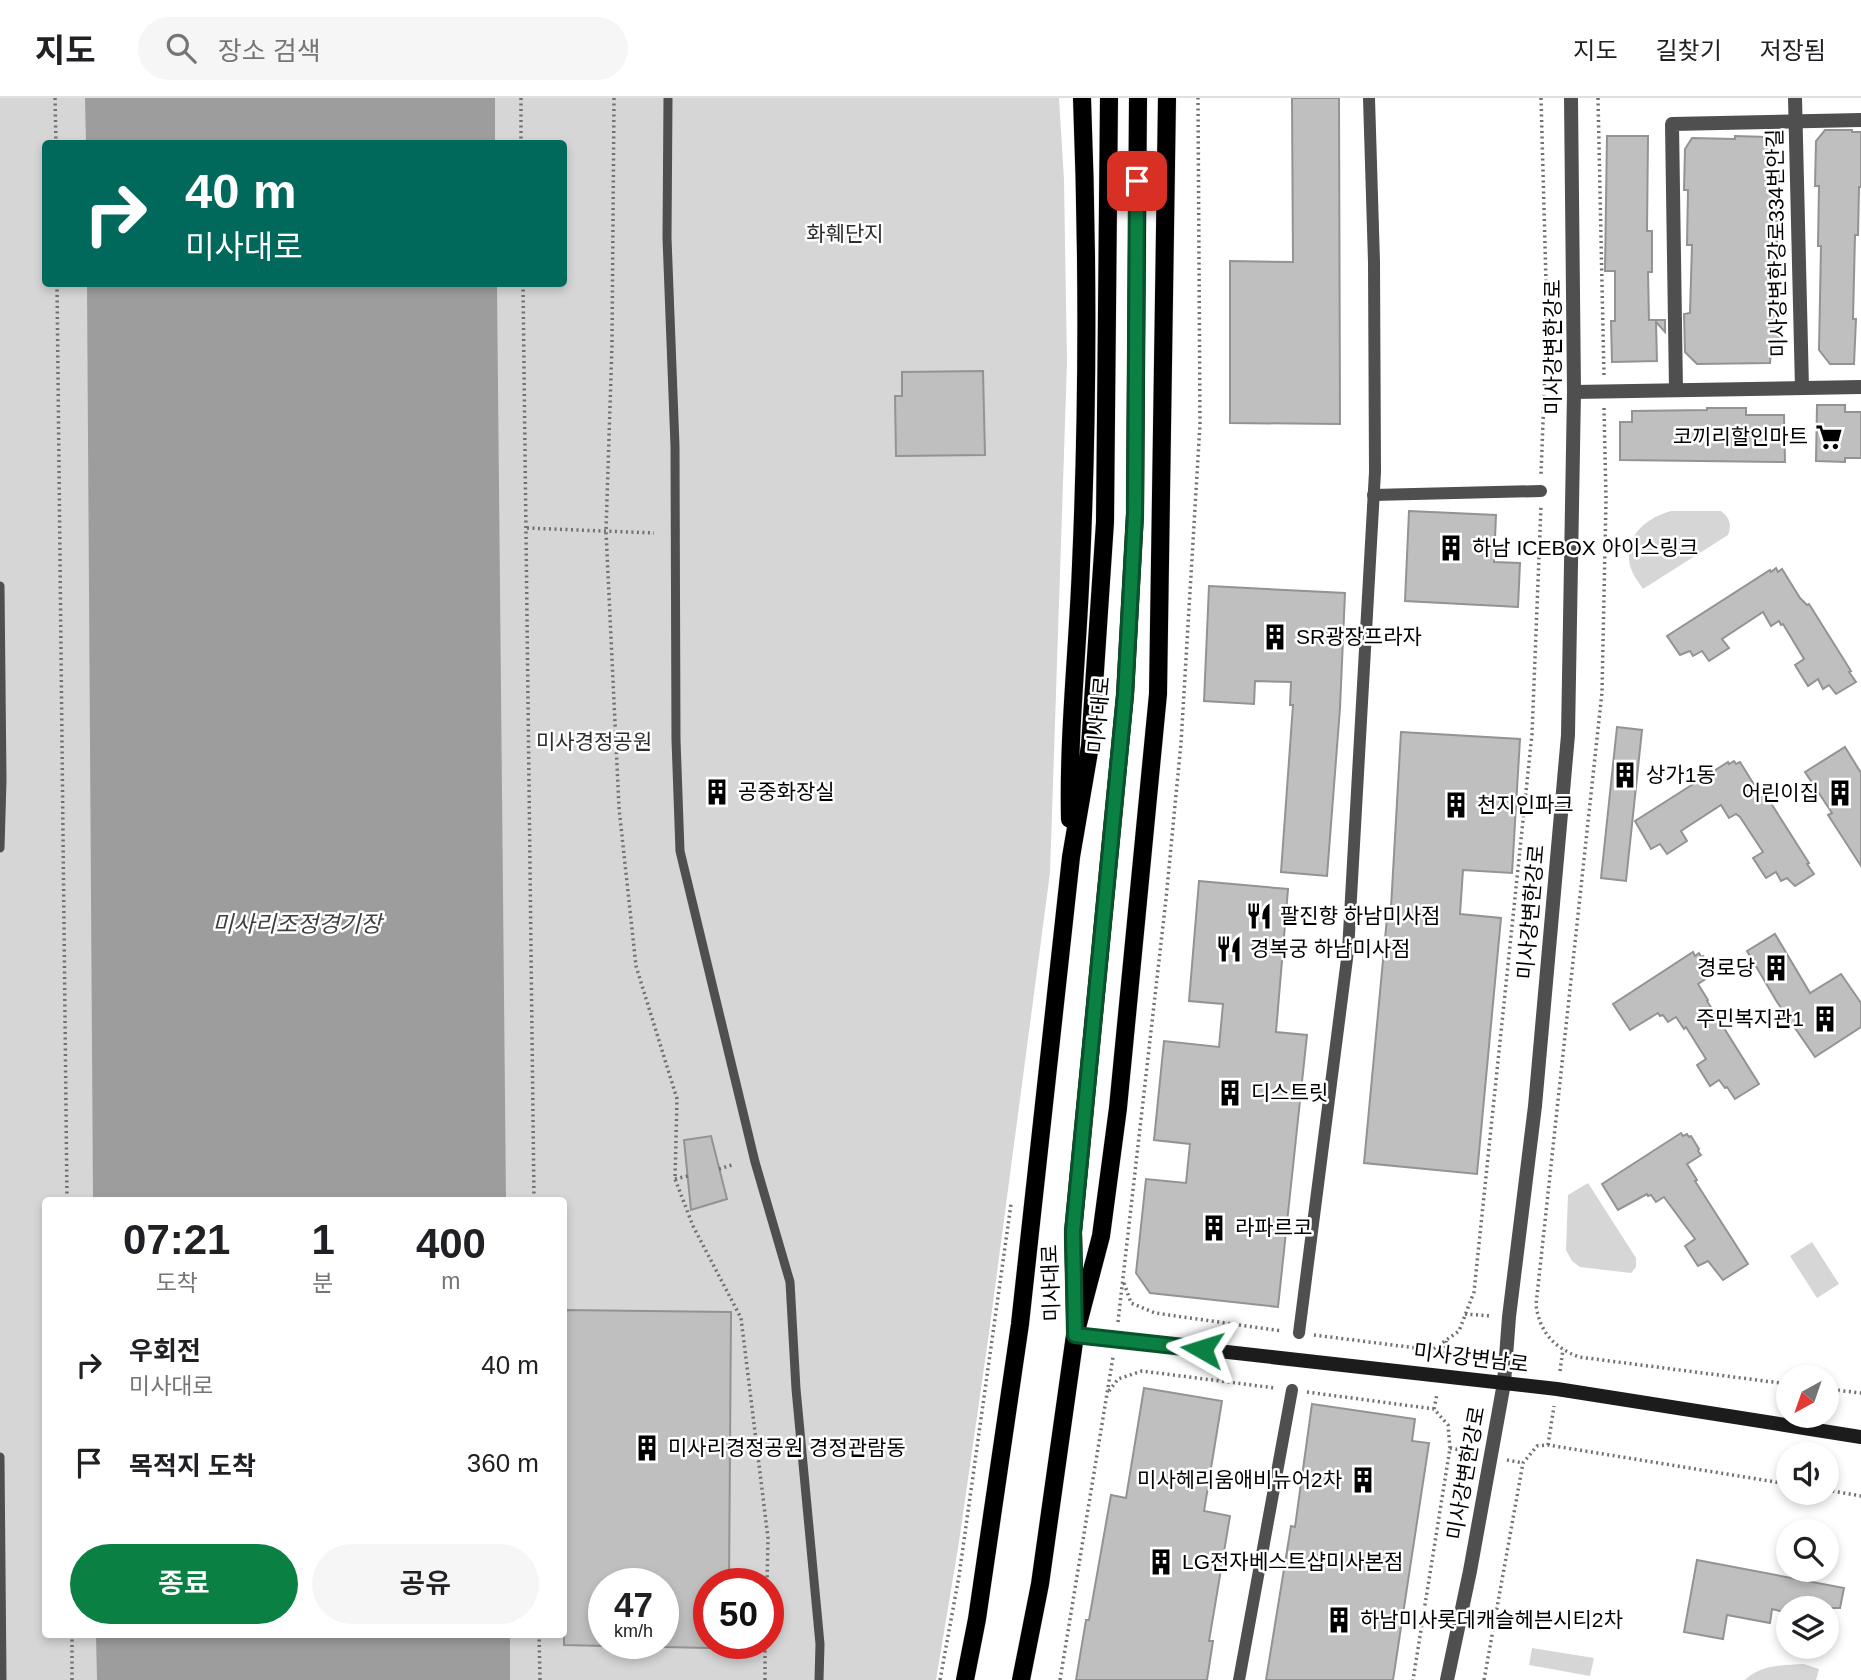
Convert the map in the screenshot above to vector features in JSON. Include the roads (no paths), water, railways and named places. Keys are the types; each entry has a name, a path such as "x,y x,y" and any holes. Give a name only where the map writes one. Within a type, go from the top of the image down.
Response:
{"main road":[{"name":"미사대로","path":"1071,857 1069,790 1081,565 1087,227 1082,98"},
{"name":"미사대로","path":"965,1680 977,1619 1020,1324 1071,857 1090,746 1105,522 1109,98"},
{"name":"미사대로","path":"1075,1335 1073,1232 1125,695 1134,528 1138,98"},
{"name":"미사대로","path":"1021,1680 1040,1584 1075,1335 1101,1236 1105,1209 1118,1108 1158,694 1167,98"},
{"name":"미사강변남로","path":"1075,1335 1504,1383 1861,1437"}],"street":[{"path":"1299,1333 1348,951 1373,495 1374,275 1369,98"},
{"name":"미사강변한강로","path":"1447,1680 1504,1383 1509,1317 1535,1106 1568,735 1574,392 1571,98"},
{"name":"미사강변한강로334번안길","path":"1795,98 1802,388"},
{"path":"1676,390 1672,124 1861,120"},
{"path":"1574,392 1861,387"},
{"path":"1373,495 1541,491"},
{"path":"1239,1680 1292,1390"}],"lane":[{"path":"668,98 667,239 675,446 676,740 680,851 755,1161 790,1282 796,1389 820,1644 819,1680"},
{"path":"0,586 0,848"},
{"path":"0,1457 2,1680"}],"water":[{"path":"85,98 495,98 495,140 86,140"},
{"name":"미사리조정경기장","path":"87,287 497,287 506,1197 93,1197"},
{"path":"96,1638 510,1638 510,1680 97,1680"}],"place":[{"name":"코끼리할인마트","path":"1829,437"},
{"name":"하남 ICEBOX 아이스링크","path":"1451,548"},
{"name":"SR광장프라자","path":"1275,637"},
{"name":"상가1동","path":"1625,775"},
{"name":"공중화장실","path":"717,792"},
{"name":"어린이집","path":"1840,793"},
{"name":"천지인파크","path":"1456,805"},
{"name":"팔진향 하남미사점","path":"1259,916"},
{"name":"경복궁 하남미사점","path":"1229,949"},
{"name":"경로당","path":"1776,968"},
{"name":"주민복지관1","path":"1825,1019"},
{"name":"디스트릿","path":"1230,1093"},
{"name":"라파르코","path":"1214,1228"},
{"name":"미사리경정공원 경정관람동","path":"647,1448"},
{"name":"미사헤리움애비뉴어2차","path":"1363,1480"},
{"name":"LG전자베스트샵미사본점","path":"1161,1562"},
{"name":"하남미사롯데캐슬헤븐시티2차","path":"1339,1620"}],"park label":[{"name":"화훼단지","path":"845,234"},
{"name":"미사경정공원","path":"594,742"}]}
